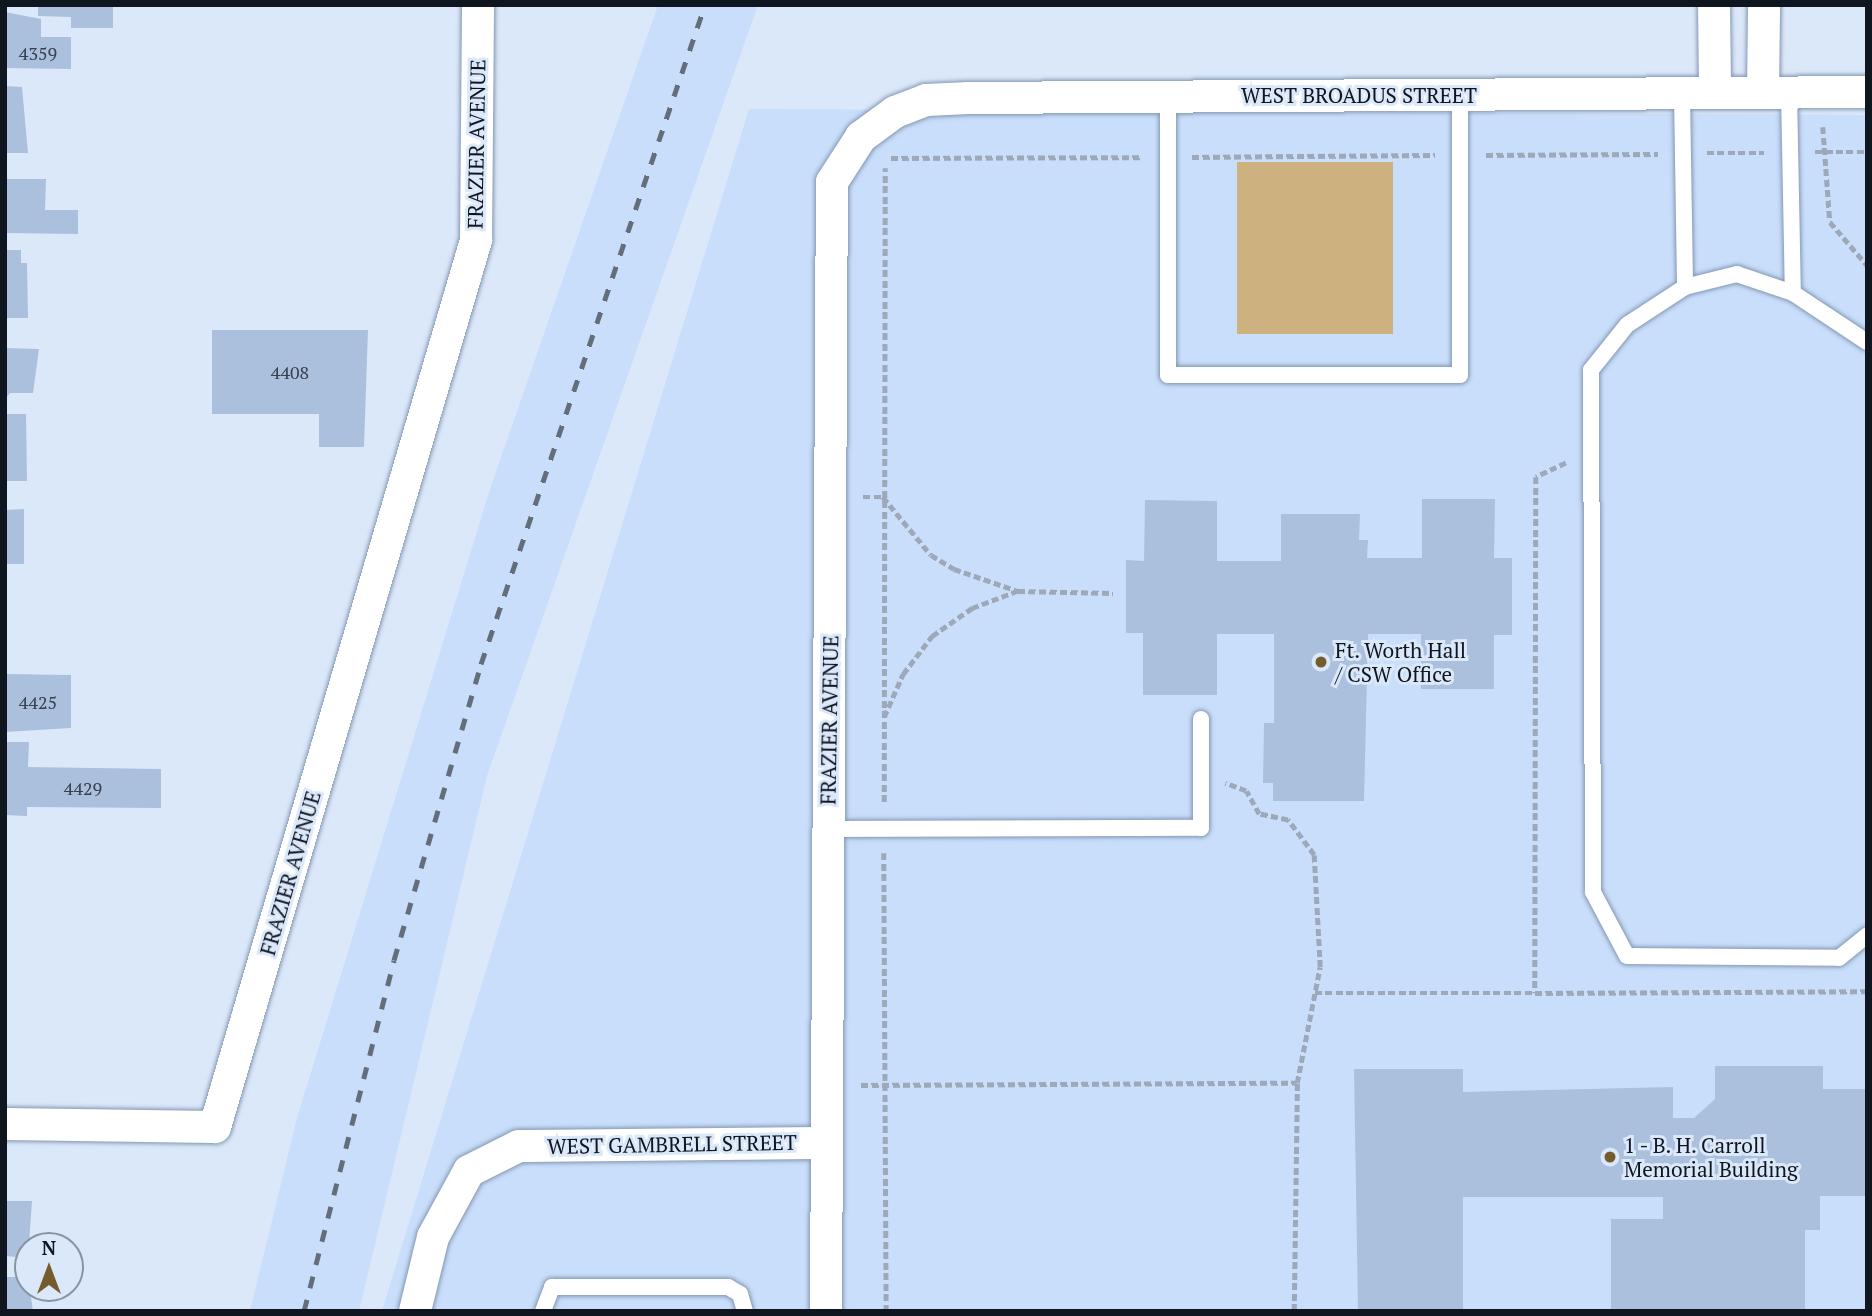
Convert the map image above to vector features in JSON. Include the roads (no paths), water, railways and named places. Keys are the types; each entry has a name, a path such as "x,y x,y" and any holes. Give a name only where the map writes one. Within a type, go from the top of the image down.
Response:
{"street":[{"name":"FRAZIER AVENUE","path":"5,1124 215,1127 475,240 478,5"},
{"path":"1714,5 1715,93"},
{"path":"1764,5 1787,93"},
{"name":"WEST BROADUS STREET","path":"861,137 895,111 926,100 1867,92"},
{"name":"FRAZIER AVENUE","path":"826,1311 832,182 861,137"},
{"name":"WEST GAMBRELL STREET","path":"415,1311 433,1237 470,1171 519,1146 825,1143"}],"lane":[{"path":"1787,93 1793,293"},
{"path":"1682,94 1685,287"},
{"path":"1168,97 1168,375 1460,375 1460,95"},
{"path":"1867,342 1793,293 1737,274 1685,287 1627,325 1591,370 1593,892 1627,956 1839,958 1867,935"},
{"path":"828,829 1201,828 1201,719"},
{"path":"543,1311 552,1287 728,1287 740,1294 744,1311"}],"railway":[{"path":"304,1311 394,960 481,664 705,5"}],"place":[{"name":"Ft. Worth Hall / CSW Office","path":"1321,662"},
{"name":"1 - B. H. Carroll Memorial Building","path":"1610,1157"}]}
